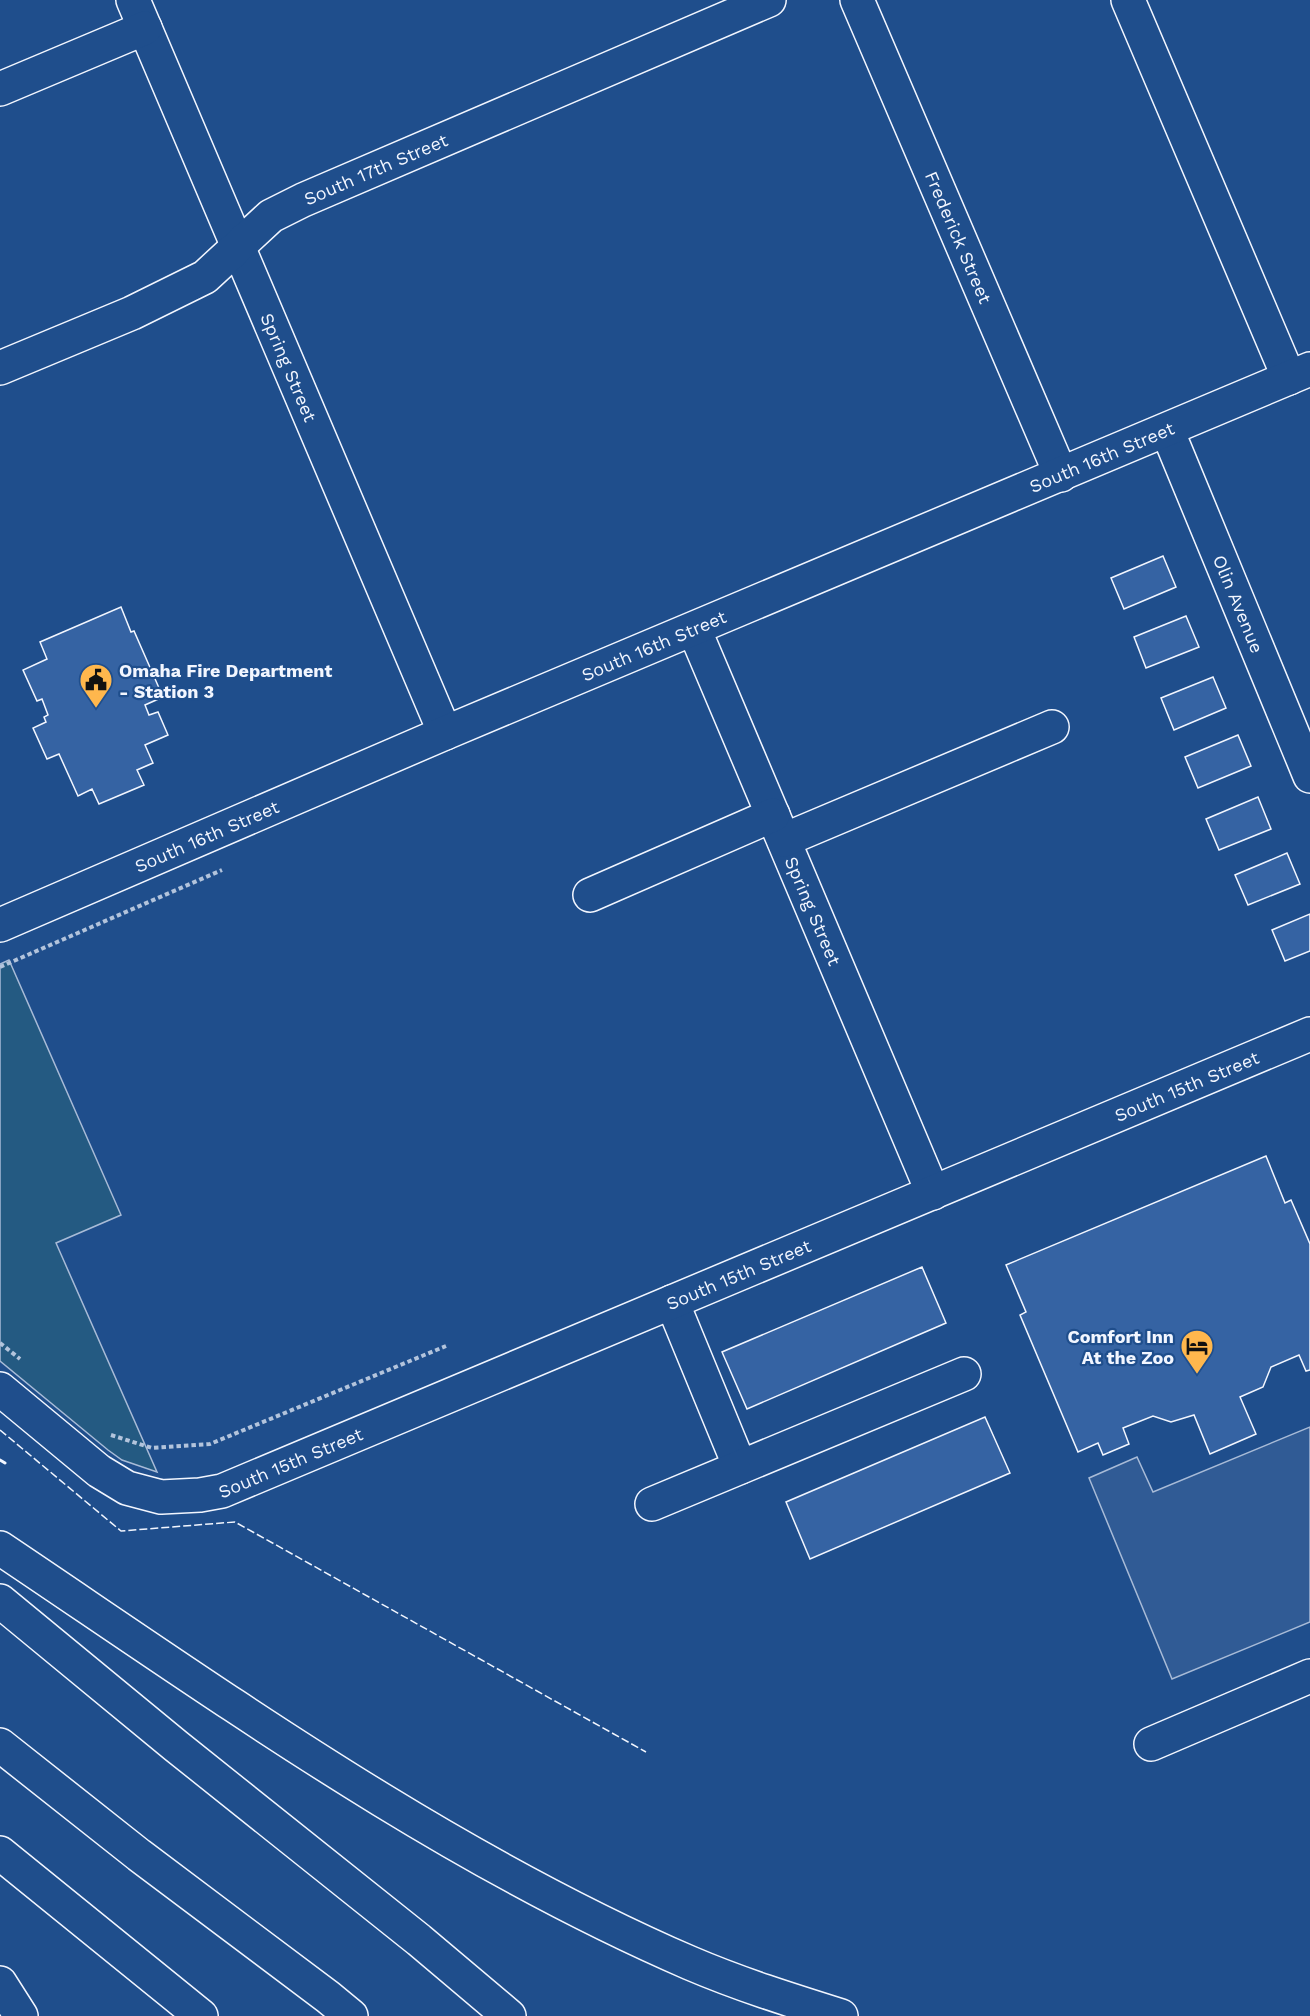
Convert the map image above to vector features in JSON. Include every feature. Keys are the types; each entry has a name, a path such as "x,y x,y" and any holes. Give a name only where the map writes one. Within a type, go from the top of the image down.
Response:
{"main road":[{"name":"South 17th Street","path":"0,368 132,313 205,277 270,216 303,200 769,0"},
{"name":"Frederick Street","path":"857,0 1061,475"},
{"path":"1128,0 1299,374"},
{"name":"Spring Street","path":"139,14 445,733"},
{"path":"0,89 139,14"},
{"name":"South 16th Street","path":"0,925 445,733 1299,374"},
{"name":"Olin Avenue","path":"1167,430 1310,776"},
{"name":"Spring Street","path":"694,629 933,1193"},
{"path":"590,895 1052,727"},
{"name":"South 15th Street","path":"0,1389 99,1471 127,1488 161,1497 200,1495 222,1491 1310,1034"},
{"path":"672,1302 740,1467"},
{"path":"652,1504 964,1374"},
{"path":"0,1548 320,1761 492,1863 594,1918 692,1964 841,2016"},
{"path":"0,1601 176,1746 384,1911 509,2016"},
{"path":"1151,1744 1310,1676"},
{"path":"0,1745 139,1855 351,2016"},
{"path":"0,1853 201,2016"},
{"path":"0,1983 21,2016"}],"path":[{"path":"0,967 222,870"},
{"path":"0,1342 27,1365"},
{"path":"109,1434 152,1448 210,1444 446,1346"}],"shaded area":[{"path":"9,960 121,1215 56,1243 157,1472 122,1460 0,1361 0,964"},
{"path":"1310,1427 1310,1622 1172,1679 1089,1478 1137,1457 1153,1492"}],"building":[{"path":"1163,556 1176,587 1124,609 1111,578"},
{"name":"Omaha Fire Department - Station 3","path":"121,607 163,697 145,705 149,715 158,712 168,735 145,745 153,763 137,770 144,785 99,804 92,789 78,796 59,754 47,759 33,728 46,722 44,717 48,715 42,699 37,701 23,670 47,659 40,642"},
{"path":"1186,616 1199,647 1146,668 1134,637"},
{"path":"1213,677 1226,708 1174,730 1161,698"},
{"path":"1238,735 1251,766 1198,788 1185,757"},
{"path":"1258,797 1271,829 1219,850 1206,819"},
{"path":"1287,853 1300,884 1248,905 1235,875"},
{"path":"1310,914 1310,951 1285,961 1272,930"},
{"path":"1266,1156 1285,1203 1291,1200 1310,1244 1310,1370 1306,1371 1299,1355 1271,1367 1263,1387 1240,1397 1256,1434 1210,1454 1194,1415 1171,1422 1153,1416 1123,1428 1129,1444 1103,1455 1098,1443 1078,1452 1020,1315 1026,1312 1006,1265"},
{"path":"922,1267 946,1323 747,1409 722,1352"},
{"path":"985,1417 1010,1473 810,1559 786,1502"}],"fence":[{"path":"0,1430 121,1531 235,1522 646,1752"}],"wall":[{"path":"0,1460 5,1463"}],"place":[{"name":"Omaha Fire Department - Station 3","path":"96,709"},
{"name":"Comfort Inn At the Zoo","path":"1197,1375"}]}
